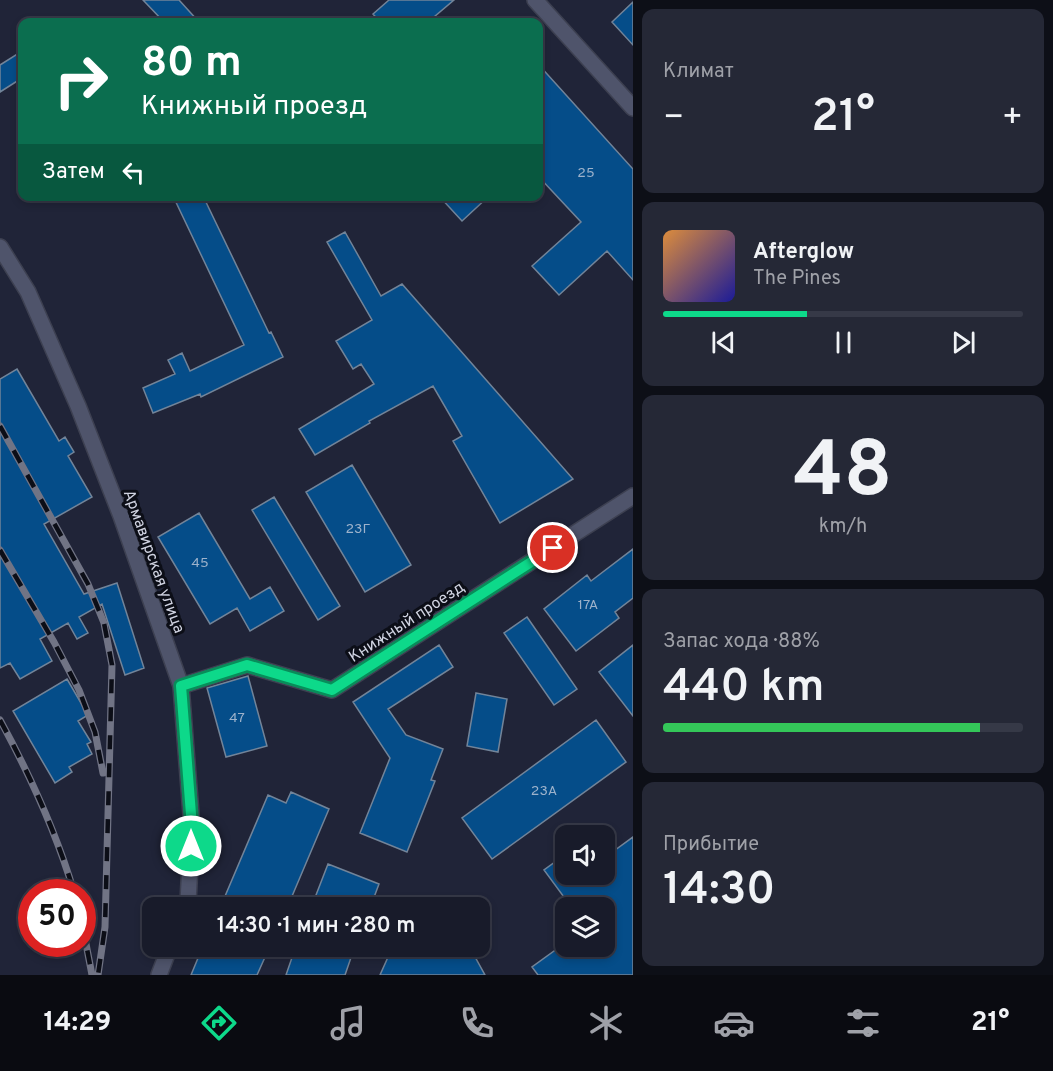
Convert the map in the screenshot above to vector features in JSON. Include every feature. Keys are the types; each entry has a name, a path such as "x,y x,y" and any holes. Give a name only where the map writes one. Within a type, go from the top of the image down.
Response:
{"main road":[{"path":"535,0 633,108"},
{"name":"Армавирская улица","path":"0,247 32,302 78,406 121,516 181,686 192,827 188,897"},
{"name":"Книжный проезд","path":"181,686 247,665 332,690 633,496"},
{"path":"159,975 166,957"}],"building":[{"path":"143,0 179,0 195,18 160,18"},
{"path":"389,0 454,0 433,18 376,18 373,14"},
{"path":"633,2 633,45 612,22"},
{"path":"18,54 18,81 0,92 0,65"},
{"path":"543,70 633,169 633,280 607,251 559,295 532,266 581,222 543,181"},
{"path":"175,201 205,201 269,333 271,332 283,357 201,397 200,394 153,413 143,388 175,374 168,360 182,353 190,371 244,345"},
{"path":"444,201 484,201 462,221"},
{"path":"345,232 381,296 402,284 573,479 500,523 453,441 462,436 433,386 369,421 370,423 315,455 299,429 374,384 361,364 353,369 336,341 372,320 327,242"},
{"path":"17,369 59,441 65,437 74,452 68,456 92,497 44,524 84,594 117,583 144,668 125,675 102,604 79,617 88,633 77,639 68,623 40,639 52,661 20,679 10,663 0,668 0,379"},
{"path":"352,465 411,565 365,592 306,492"},
{"path":"274,497 340,606 318,620 252,510"},
{"path":"199,513 250,599 270,587 284,611 250,631 237,608 210,624 158,537"},
{"path":"633,549 633,598 615,612 619,618 576,651 544,609 587,575 591,581"},
{"path":"527,617 577,689 554,705 504,633"},
{"path":"439,645 453,667 388,709 406,735 443,749 431,780 435,781 407,852 360,833 390,758 353,702"},
{"path":"633,645 633,716 599,672"},
{"path":"248,676 267,746 226,757 207,688"},
{"path":"67,679 88,715 78,721 91,742 87,744 92,754 69,767 72,772 55,783 13,711"},
{"path":"476,693 507,699 498,752 467,746"},
{"path":"596,720 626,762 492,859 462,818"},
{"path":"291,792 329,809 292,897 225,897 268,795 286,803"},
{"path":"633,837 633,975 538,975 532,967 555,950 555,957 615,957 615,897 564,897 555,885 615,885 615,850"},
{"path":"555,862 555,885 544,870"},
{"path":"328,864 379,884 374,897 315,897"},
{"path":"198,957 265,957 257,975 191,975"},
{"path":"292,957 351,957 345,975 286,975"},
{"path":"388,957 475,957 485,975 380,975"}],"railway":[{"path":"0,426 88,584 104,623 112,665 105,927 98,975"},
{"path":"0,550 54,642 79,690 95,732 103,773"},
{"path":"0,720 42,804 70,879"},
{"path":"89,957 92,975"}],"route":[{"path":"191,846 192,827 181,686 247,665 332,690 553,548"}]}
